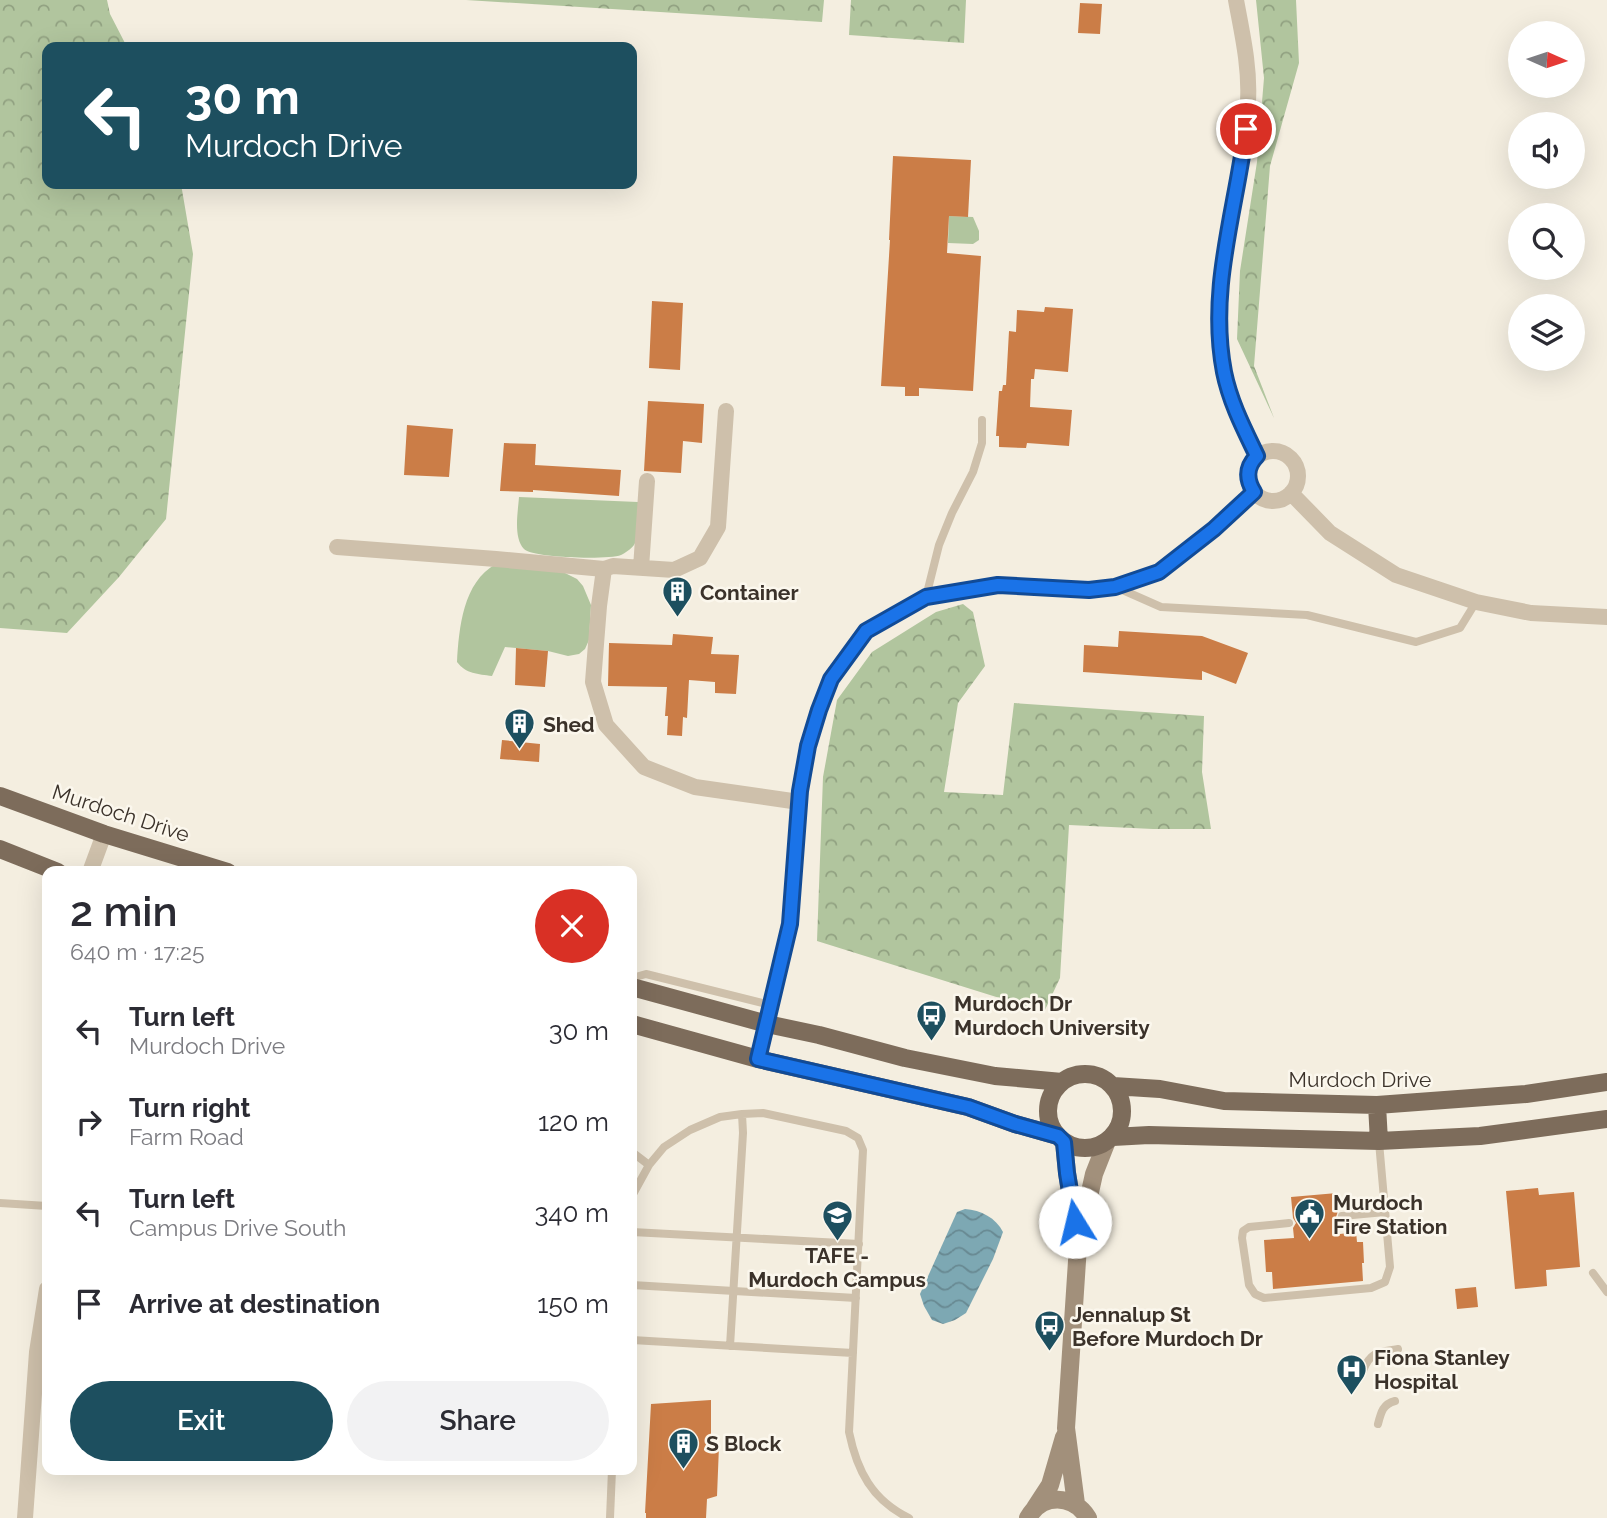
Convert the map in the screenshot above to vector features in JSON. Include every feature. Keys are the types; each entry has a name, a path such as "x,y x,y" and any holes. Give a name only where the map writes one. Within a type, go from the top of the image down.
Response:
{"main road":[{"name":"Murdoch Drive","path":"0,796 104,834 209,866"},
{"path":"0,849 43,866"},
{"name":"Murdoch Drive","path":"637,988 767,1024 957,1069 995,1076 1062,1082 1082,1073 1094,1074 1113,1086 1160,1090 1224,1101 1377,1105 1465,1100 1607,1082"},
{"path":"637,1025 758,1059 968,1107 1061,1139 1077,1148 1098,1146 1110,1139 1119,1127 1122,1106 1113,1086"},
{"path":"1061,1139 1051,1126 1048,1114 1053,1091 1062,1082"},
{"path":"1377,1105 1379,1141"},
{"path":"1110,1139 1149,1135 1379,1141 1480,1136 1605,1121"}],"street":[{"path":"1236,0 1247,65 1248,99 1243,153 1224,250 1219,291 1219,333 1224,373 1235,409 1257,456"},
{"path":"337,547 604,569 613,566 674,570 700,558 718,527 726,411"},
{"path":"1266,451 1278,451 1293,461 1298,477 1291,493 1272,501 1262,499 1254,492 1248,477 1249,467 1257,456 1266,451"},
{"path":"641,568 647,481"},
{"path":"758,1059 790,924 799,802 808,746 831,679 866,631 926,597 998,585 1089,590 1115,587 1159,572 1214,529 1254,492"},
{"path":"1291,493 1330,533 1396,575 1476,602 1531,613 1607,617"},
{"path":"604,569 593,682 606,725 644,767 695,787 799,802"},
{"path":"92,866 104,834"},
{"path":"1557,1090 1607,1091"},
{"path":"1061,1139 1079,1246"},
{"path":"1029,1515 1050,1485 1066,1428 1079,1246 1094,1174 1110,1139"},
{"path":"25,1518 37,1352 42,1320"},
{"path":"1066,1428 1082,1511"},
{"path":"1029,1515 1044,1502 1054,1499 1064,1500 1082,1511 1102,1518"}],"lane":[{"path":"926,597 939,545 982,443 982,420"},
{"path":"1115,587 1161,607 1307,615 1416,642 1460,628 1476,602"},
{"path":"637,977 646,974 771,1005"},
{"path":"637,1186 649,1165 664,1147 690,1130 720,1117 763,1113 846,1131 858,1138 863,1150 849,1432 854,1457 867,1482 884,1503 909,1518"},
{"path":"730,1346 742,1114"},
{"path":"1289,1223 1249,1227 1243,1231 1241,1238 1249,1285 1255,1294 1264,1298 1371,1288 1385,1282 1390,1267 1379,1141"},
{"path":"637,1156 649,1165"},
{"path":"0,1203 42,1206"},
{"path":"1342,1216 1385,1212"},
{"path":"637,1231 859,1244"},
{"path":"1593,1273 1607,1292"},
{"path":"637,1285 856,1298"},
{"path":"637,1340 853,1353"},
{"path":"1363,1371 1367,1360 1376,1353 1398,1349"},
{"path":"1377,1424 1381,1411 1388,1403 1395,1401"},
{"path":"610,1518 612,1475"}],"green space":[{"path":"0,0 107,0 110,14 124,42 42,42 42,189 182,189 193,254 166,519 119,577 67,633 0,628"},
{"path":"466,0 824,0 822,22"},
{"path":"851,0 966,0 964,43 849,35"},
{"path":"1256,0 1296,0 1299,63 1270,166 1254,366 1274,418 1237,339 1240,271 1257,162 1264,78"},
{"path":"949,216 973,217 979,231 979,240 973,244 948,243"},
{"path":"519,497 638,502 636,541 626,552 613,557 571,557 530,552 524,549 518,538"},
{"path":"496,564 563,572 577,579 591,605 589,640 585,649 579,654 568,656 548,651 505,647 492,676 464,669 457,662 465,607 476,582"},
{"path":"963,604 973,612 985,666 958,703 944,792 1003,795 1014,703 1204,716 1202,772 1211,829 1069,825 1060,978 1044,1012 817,941 823,777 837,700 872,652 936,612"}],"water":[{"path":"965,1209 987,1216 1003,1232 993,1259 966,1313 943,1324 932,1320 920,1294 957,1212"}],"building":[{"path":"1080,3 1102,4 1100,34 1078,33"},
{"path":"893,156 971,160 968,217 949,216 947,253 981,256 973,391 919,388 919,396 905,396 905,387 881,386"},
{"path":"652,301 683,303 680,370 649,368"},
{"path":"1045,307 1073,309 1068,372 1035,369 1034,379 1031,379 1030,407 1072,410 1069,446 1027,443 1026,448 999,447 999,436 996,436 999,391 1006,385 1009,331 1016,332 1017,310 1044,312"},
{"path":"648,401 704,404 702,443 683,441 681,473 644,471"},
{"path":"407,425 453,429 449,477 404,475"},
{"path":"504,443 536,444 535,465 621,470 619,496 533,490 500,491"},
{"path":"1119,631 1202,636 1248,653 1236,684 1202,671 1202,680 1083,672 1084,645 1118,647"},
{"path":"673,634 713,637 711,654 739,655 736,694 715,693 715,682 689,680 687,718 683,717 682,736 667,735 667,687 608,686 609,643 672,645"},
{"path":"516,648 548,651 545,687 515,685"},
{"name":"Shed","path":"502,740 540,744 539,762 500,759"},
{"path":"1538,1188 1539,1195 1574,1192 1580,1267 1546,1270 1547,1286 1515,1289 1506,1191"},
{"name":"Murdoch Fire Station","path":"1337,1193 1336,1217 1340,1234 1356,1232 1357,1242 1363,1242 1363,1281 1273,1289 1272,1272 1266,1272 1264,1240 1294,1238 1293,1228 1296,1223 1291,1197"},
{"path":"1476,1287 1478,1307 1457,1309 1455,1289"},
{"name":"S Block","path":"711,1400 711,1447 719,1446 717,1496 707,1499 706,1518 646,1518 651,1404"}],"place":[{"name":"Container","path":"677,619"},
{"name":"Shed","path":"520,751"},
{"name":"Murdoch Dr Murdoch University","path":"931,1042"},
{"name":"Murdoch Fire Station","path":"1310,1241"},
{"name":"TAFE - Murdoch Campus","path":"837,1242"},
{"name":"Jennalup St Before Murdoch Dr","path":"1049,1353"},
{"name":"Fiona Stanley Hospital","path":"1351,1396"},
{"name":"S Block","path":"683,1470"}],"route":[{"path":"1075,1222 1064,1142 1058,1136 968,1107 758,1059 790,924 800,791 808,746 831,679 866,631 926,597 998,585 1089,590 1115,587 1159,572 1214,529 1254,492 1248,477 1249,467 1257,456 1235,409 1224,373 1219,333 1219,291 1224,250 1246,129"}]}
